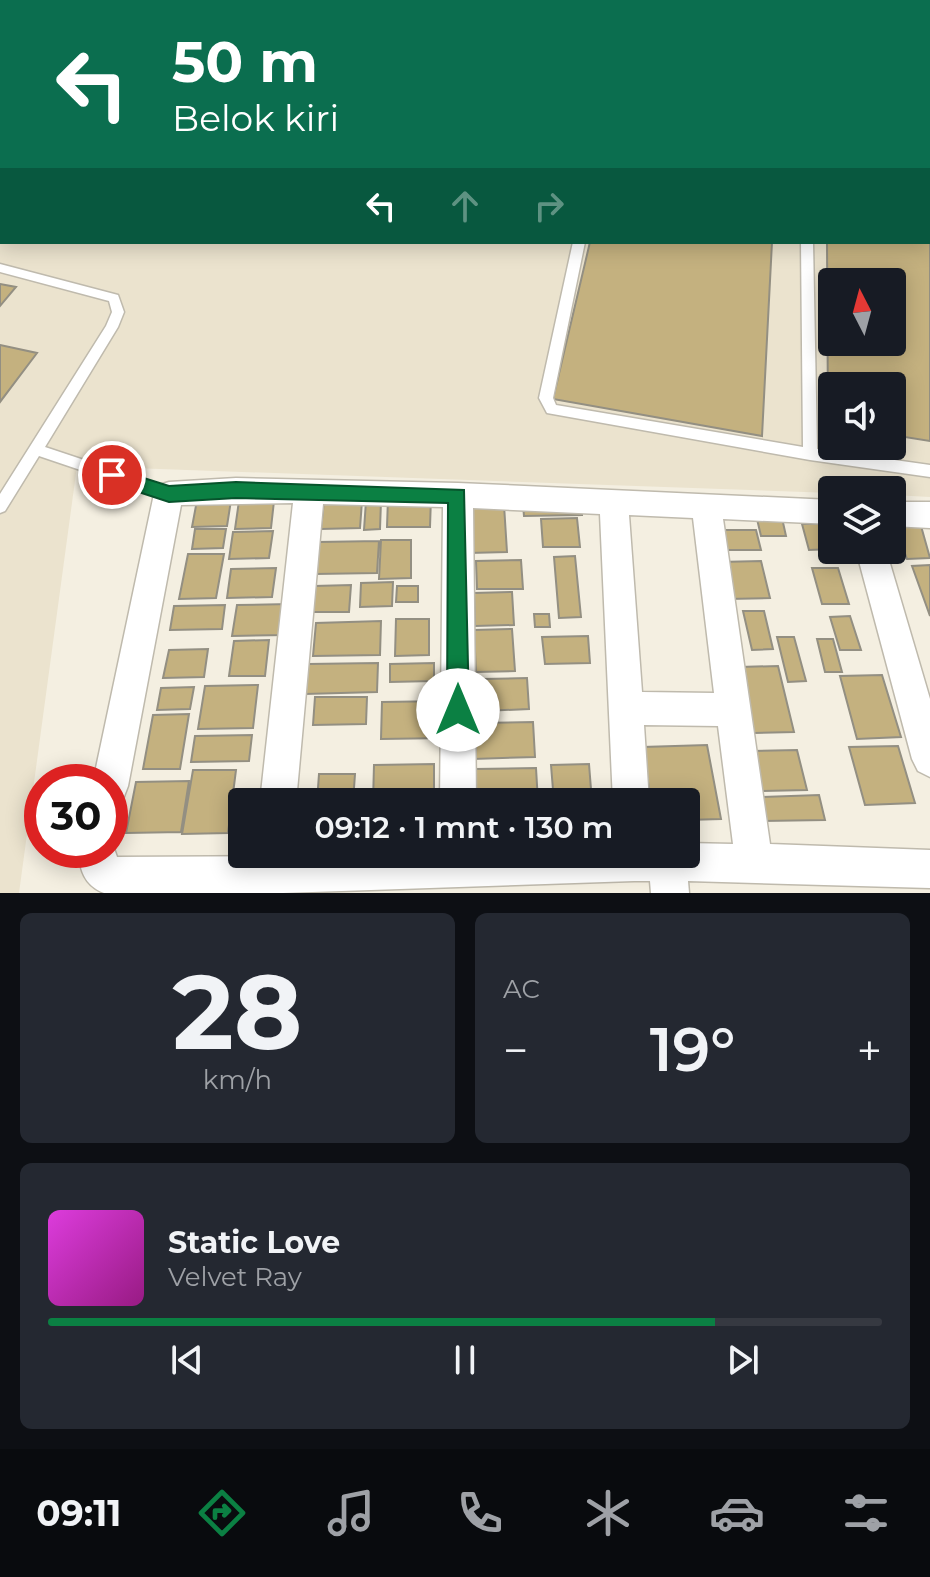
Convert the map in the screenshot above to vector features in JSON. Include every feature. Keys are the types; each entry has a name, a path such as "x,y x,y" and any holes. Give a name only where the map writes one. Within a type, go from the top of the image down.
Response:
{"street":[{"path":"114,764 169,494 236,490 458,495 818,511"},
{"path":"279,788 309,493"},
{"path":"458,495 458,788"},
{"path":"614,503 630,788"},
{"path":"706,507 754,864"},
{"path":"906,514 930,515"},
{"path":"875,564 930,759"},
{"path":"627,708 733,710"},
{"path":"700,866 754,864 930,869"},
{"path":"101,868 106,875 163,886 252,868"},
{"path":"304,868 416,882 445,868"}],"lane":[{"path":"579,244 546,398 552,409 810,454 930,471"},
{"path":"807,244 810,454"},
{"path":"0,268 114,298 117,304 112,327 0,507"},
{"path":"37,450 169,494"}],"shaded area":[{"path":"0,244 930,244 930,497 906,496 906,476 818,476 818,492 77,466 37,764 24,764 24,856 19,893 0,893"}],"building":[{"path":"590,244 772,244 762,436 553,399"},
{"path":"827,244 930,244 930,441 906,437 906,372 828,372 828,356 906,356 906,268 827,268"},
{"path":"0,284 16,287 0,306"},
{"path":"0,345 37,353 0,402"},
{"path":"232,494 227,526 192,527 198,495"},
{"path":"431,497 430,527 387,527 388,498"},
{"path":"239,501 274,501 271,528 235,529"},
{"path":"324,501 362,501 360,528 321,529"},
{"path":"366,501 381,501 380,529 364,530"},
{"path":"581,504 582,515 524,516 523,505"},
{"path":"468,505 504,505 507,552 469,553"},
{"path":"577,518 580,547 543,547 541,519"},
{"path":"782,518 786,536 761,536 757,519"},
{"path":"818,523 818,550 809,550 802,524"},
{"path":"906,526 921,526 930,558 907,559"},
{"path":"195,529 226,529 223,548 192,549"},
{"path":"722,530 756,530 761,550 727,550"},
{"path":"273,531 269,558 229,559 233,532"},
{"path":"381,540 411,540 411,578 379,579"},
{"path":"379,541 377,573 315,574 318,542"},
{"path":"188,554 224,554 216,598 179,599"},
{"path":"575,556 581,617 559,618 554,557"},
{"path":"521,560 523,589 477,589 476,561"},
{"path":"761,561 770,598 728,599 720,562"},
{"path":"930,565 930,616 912,566"},
{"path":"276,568 272,597 227,598 231,569"},
{"path":"812,568 838,568 849,604 822,604"},
{"path":"393,582 392,606 360,607 361,583"},
{"path":"351,585 349,612 311,612 314,586"},
{"path":"397,586 418,586 418,602 396,602"},
{"path":"512,592 514,625 475,626 474,593"},
{"path":"290,604 287,635 232,636 237,605"},
{"path":"225,605 222,629 170,630 174,606"},
{"path":"743,611 764,611 773,649 752,650"},
{"path":"534,614 549,614 550,627 535,627"},
{"path":"850,616 861,650 840,650 830,617"},
{"path":"396,619 429,619 429,655 395,656"},
{"path":"381,621 380,655 313,656 316,623"},
{"path":"512,629 515,671 476,672 474,630"},
{"path":"588,636 590,663 545,664 542,637"},
{"path":"777,637 794,637 806,681 788,682"},
{"path":"817,639 833,639 842,672 825,672"},
{"path":"269,640 265,676 229,676 234,641"},
{"path":"208,649 204,677 163,678 169,650"},
{"path":"378,663 377,692 305,694 308,664"},
{"path":"434,663 434,681 390,682 390,664"},
{"path":"778,666 794,732 754,733 740,667"},
{"path":"882,675 901,737 857,739 840,676"},
{"path":"527,678 529,709 484,711 483,679"},
{"path":"258,685 253,728 198,729 205,686"},
{"path":"194,687 190,709 157,710 161,688"},
{"path":"315,697 367,697 366,724 313,725"},
{"path":"446,701 446,738 381,739 382,702"},
{"path":"189,714 180,769 143,769 153,715"},
{"path":"533,722 535,757 473,759 472,723"},
{"path":"252,735 249,761 191,762 195,736"},
{"path":"707,745 721,819 700,820 700,788 649,788 643,747"},
{"path":"898,746 915,803 865,805 849,747"},
{"path":"797,750 807,790 760,791 752,751"},
{"path":"434,764 434,788 373,788 374,765"},
{"path":"589,764 591,788 553,788 551,765"},
{"path":"536,768 537,788 476,788 475,769"},
{"path":"193,770 236,770 234,788 228,788 228,833 182,834"},
{"path":"319,774 355,774 354,788 318,788"},
{"path":"189,781 181,832 128,833 136,782"},
{"path":"819,795 825,820 763,821 759,797"}],"route":[{"path":"112,475 169,494 236,490 458,495 458,710"}]}
